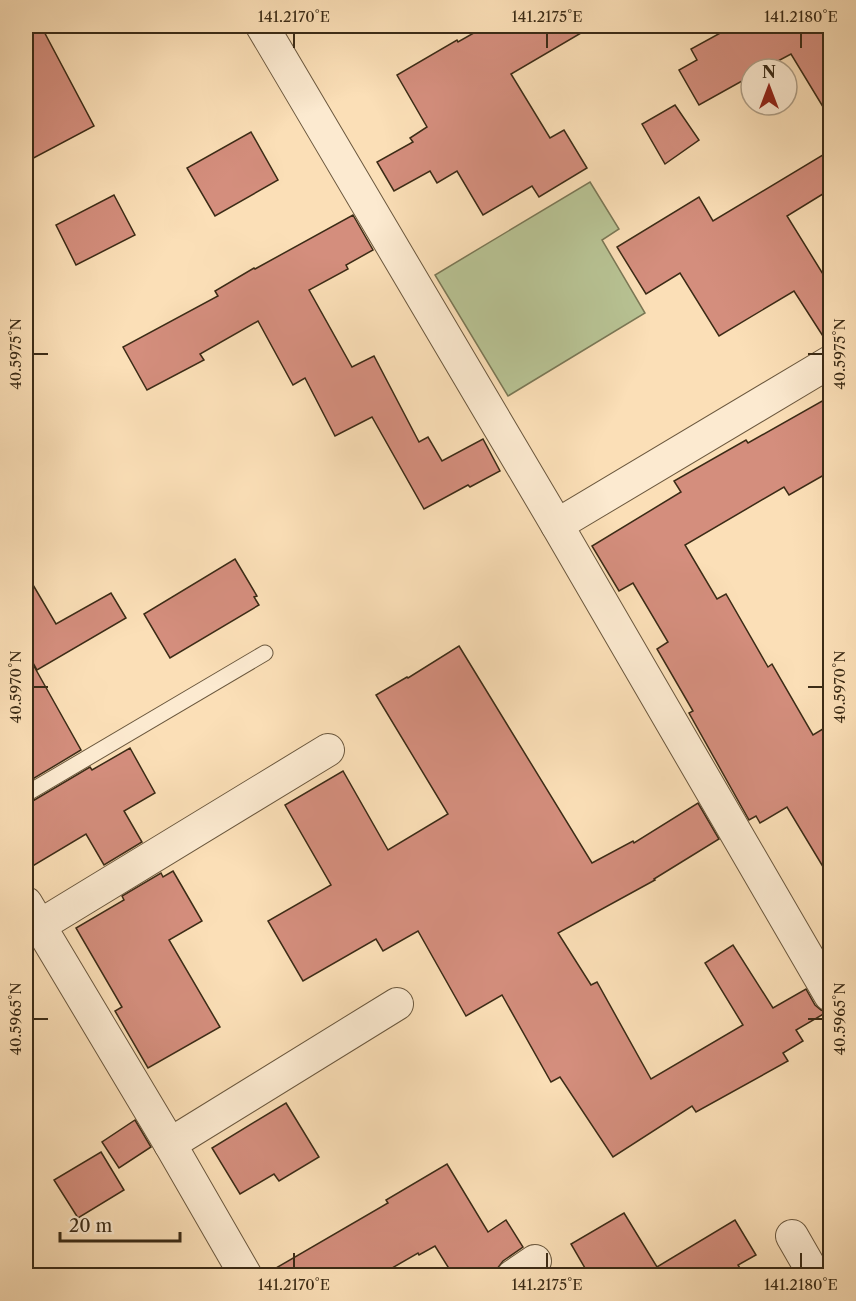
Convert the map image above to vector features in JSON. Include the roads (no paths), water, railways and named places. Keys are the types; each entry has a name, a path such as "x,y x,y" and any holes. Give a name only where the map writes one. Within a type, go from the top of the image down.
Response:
{"street":[{"path":"262,26 831,995"},
{"path":"557,525 831,362"},
{"path":"246,1275 32,915 328,750"},
{"path":"170,1144 397,1004"},
{"path":"792,1236 815,1275"}],"lane":[{"path":"26,794 265,653"}]}
